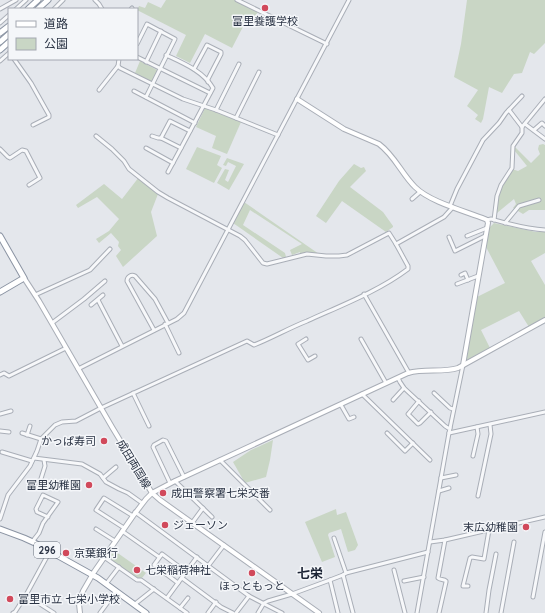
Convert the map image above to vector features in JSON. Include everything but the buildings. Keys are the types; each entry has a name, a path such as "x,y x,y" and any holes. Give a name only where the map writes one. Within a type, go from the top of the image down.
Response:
{"highway":[{"path":"29,8 38,0"},
{"path":"39,8 48,0"},
{"path":"44,8 52,0"},
{"path":"0,33 8,27"},
{"path":"0,42 8,35"},
{"path":"0,50 8,43"},
{"path":"0,236 24,278 0,292"},
{"name":"296","path":"0,529 32,542 92,575 146,613"}],"street":[{"path":"0,9 16,0"},
{"path":"17,8 26,0"},
{"path":"55,8 63,0"},
{"path":"95,0 100,4 102,8"},
{"path":"237,0 327,44"},
{"path":"78,369 180,317 184,313 350,0"},
{"path":"0,23 8,16"},
{"path":"138,42 147,24 174,38 146,97"},
{"path":"146,62 161,32"},
{"path":"138,33 142,35"},
{"path":"194,69 207,45 221,52 208,82"},
{"path":"0,60 8,54"},
{"path":"166,55 194,69 213,88 168,172"},
{"path":"138,58 210,93"},
{"path":"15,60 31,83 49,116 33,125"},
{"path":"99,90 118,66 119,60"},
{"path":"216,110 239,64"},
{"path":"118,66 183,99 204,105 278,135"},
{"path":"236,118 259,72"},
{"path":"134,91 194,123"},
{"path":"396,244 444,217 452,206 457,189 483,140 522,96"},
{"path":"522,127 545,98"},
{"path":"297,99 344,129 374,142 383,148 392,156 410,182 420,192 431,198 487,220 491,219 535,230 545,230"},
{"path":"494,220 497,196 501,185 512,168 513,146 522,133 522,127 509,110"},
{"path":"161,138 170,121 190,132"},
{"path":"534,130 542,123 545,126"},
{"path":"525,124 545,139"},
{"path":"0,519 8,495 33,460 41,439 55,425 62,422 76,421 247,341 254,345 265,341 376,289 408,269 408,266 389,233 347,255 326,256 308,254 267,264 263,263 240,236 158,192 129,169 124,161 112,149 96,136"},
{"path":"152,136 161,138 182,148"},
{"path":"146,148 173,163"},
{"path":"0,149 10,158 22,150 26,151 40,178 29,185"},
{"path":"412,199 420,192"},
{"path":"505,223 519,206 539,200"},
{"path":"417,613 453,409 463,365 488,223 487,220"},
{"path":"467,236 487,228"},
{"path":"449,237 455,250 485,236"},
{"path":"35,295 90,270 110,249"},
{"path":"461,275 465,273 468,280"},
{"path":"154,330 127,279 129,276 135,276 155,299 179,353"},
{"path":"457,284 478,276"},
{"name":"成田両国線","path":"24,278 152,493 319,613"},
{"path":"52,323 105,281"},
{"path":"364,294 409,373"},
{"path":"91,306 103,295"},
{"path":"98,300 122,346"},
{"path":"80,613 79,604 81,596 92,575 142,503 152,493 170,483 409,373 420,370 448,370 458,368 545,320"},
{"path":"361,339 386,383"},
{"path":"306,340 298,344 308,360 315,356"},
{"path":"0,375 4,374 9,376 66,348"},
{"path":"398,378 404,388 445,426 450,428"},
{"path":"393,400 404,388"},
{"path":"434,393 453,409"},
{"path":"133,394 149,426"},
{"path":"362,394 430,460"},
{"path":"419,401 408,414 418,424 431,412"},
{"path":"340,405 349,419 354,417"},
{"path":"0,414 11,411"},
{"path":"449,433 545,412"},
{"path":"478,496 491,434 490,425"},
{"path":"27,435 30,426"},
{"path":"473,456 478,434 477,428"},
{"path":"0,431 9,432"},
{"path":"22,433 41,439"},
{"path":"387,433 405,451 413,443"},
{"path":"170,483 153,447 163,440 166,441 184,477"},
{"path":"2,452 33,460 82,464 100,474 106,482 128,493 142,503"},
{"path":"39,485 45,466 44,460"},
{"path":"220,460 270,510"},
{"path":"103,478 116,467"},
{"path":"441,478 456,475"},
{"path":"175,481 212,517"},
{"path":"438,491 449,488"},
{"path":"32,542 58,502 43,495 36,509 37,512 48,517"},
{"path":"186,572 162,554 159,556 96,510 104,498 134,514 197,557 249,596 279,612"},
{"path":"0,502 5,504"},
{"path":"192,523 203,508"},
{"path":"430,542 445,540 545,517"},
{"path":"96,529 115,541"},
{"path":"468,586 463,586 470,558 484,559 489,530"},
{"path":"533,597 545,532"},
{"path":"334,538 353,613"},
{"path":"439,613 446,582 438,578 445,540"},
{"path":"501,613 514,542"},
{"path":"208,566 224,545"},
{"path":"13,613 26,595 50,551"},
{"path":"258,613 268,601 292,594 344,574 428,552"},
{"path":"486,613 496,554"},
{"path":"159,556 154,565 178,583"},
{"path":"104,557 137,580 141,580 187,613"},
{"path":"167,598 197,557"},
{"path":"106,584 119,567"},
{"path":"394,570 405,613"},
{"path":"404,581 424,577"},
{"path":"182,578 233,613"},
{"path":"330,580 338,613"},
{"path":"483,588 489,590"},
{"path":"135,604 154,589"},
{"path":"100,613 116,591"},
{"path":"26,595 54,613"},
{"path":"236,613 249,596"},
{"path":"180,608 188,598"},
{"path":"208,613 216,602"}],"green space":[{"path":"166,0 236,0 258,11 254,20 248,17 232,48 205,34 190,63 176,56 186,35 138,11 139,6 145,8 148,2 161,8"},
{"path":"467,0 545,0 545,43 534,54 530,52 522,73 514,74 502,93 489,87 481,123 475,119 478,115 467,106 478,90 454,77 461,44"},
{"path":"140,61 157,70 152,82 135,73"},
{"path":"205,108 241,122 227,154 212,148 216,136 196,127"},
{"path":"539,145 545,145 545,210 529,210 523,214 513,208 516,204 514,199 497,213 498,196 501,185 512,169 518,171 527,166 514,150 514,146 531,163 540,154 538,149"},
{"path":"197,147 221,156 217,165 222,168 214,183 186,169"},
{"path":"227,158 244,164 229,190 217,183 225,169 229,170 225,180 228,182 236,166 228,162 226,166 223,165"},
{"path":"354,164 361,168 364,167 366,171 350,187 383,212 393,226 386,232 342,201 326,223 316,216 339,181"},
{"path":"139,177 151,184 158,194 151,212 157,236 123,267 116,256 121,250 118,246 119,242 111,233 99,243 96,239 109,231 119,219 97,197 78,208 76,205 104,184 122,199"},
{"path":"244,202 319,254 307,252 300,254 300,252 292,255 290,250 302,244 250,210 243,225 285,253 286,257 283,258 233,223"},
{"path":"494,223 536,232 545,232 545,253 531,261 545,285 545,318 529,327 519,311 481,330 490,348 467,360 477,297 505,283 486,247 489,228"},
{"path":"273,440 266,477 245,483 233,462 251,450"},
{"path":"336,509 337,515 346,512 358,545 355,550 348,552 341,529 329,533 328,535 335,557 322,562 305,522"},
{"path":"112,549 146,573 142,578 137,579 108,558 107,556"}],"place":[{"name":"富里養護学校","path":"265,8"},
{"name":"かっぱ寿司","path":"104,441"},
{"name":"富里幼稚園","path":"89,485"},
{"name":"成田警察署七栄交番","path":"163,493"},
{"name":"ジェーソン","path":"165,525"},
{"name":"末広幼稚園","path":"526,527"},
{"name":"京葉銀行","path":"66,553"},
{"name":"七栄稲荷神社","path":"137,570"},
{"name":"ほっともっと","path":"252,573"},
{"name":"富里市立 七栄小学校","path":"10,599"}],"district":[{"name":"七栄","path":"310,573"}]}
